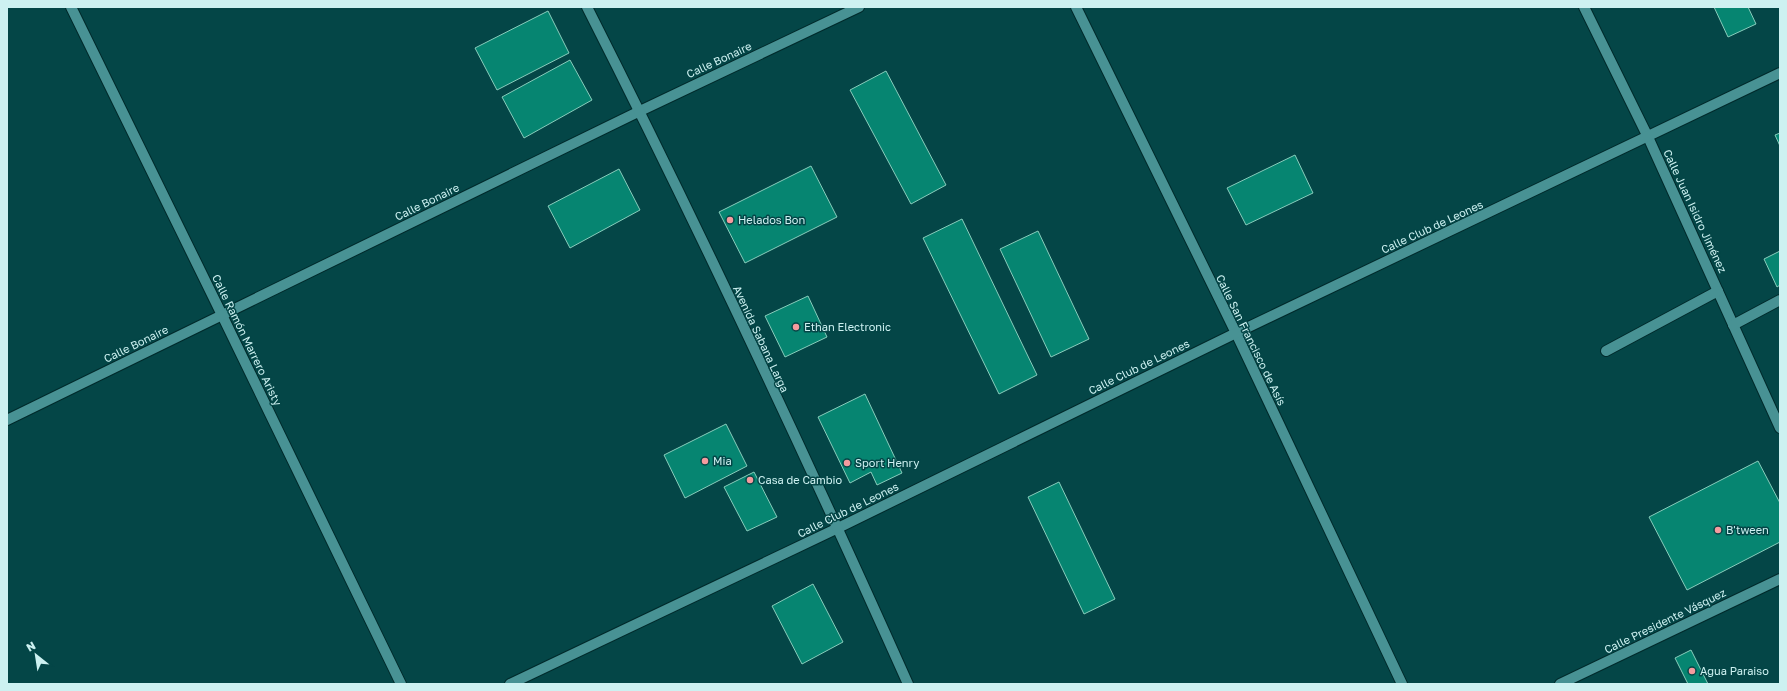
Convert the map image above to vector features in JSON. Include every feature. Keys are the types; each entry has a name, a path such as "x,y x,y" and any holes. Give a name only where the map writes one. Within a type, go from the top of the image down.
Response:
{"street":[{"name":"Calle Ramón Marrero Aristy","path":"71,7 401,684"},
{"name":"Avenida Sabana Larga","path":"587,7 640,111 838,528 908,684"},
{"name":"Calle Bonaire","path":"7,420 640,111 859,7"},
{"name":"Calle San Francisco de Asís","path":"1076,7 1236,333 1402,684"},
{"name":"Calle Juan Isidro Jiménez","path":"1584,7 1648,137 1780,428"},
{"name":"Calle Club de Leones","path":"510,684 838,528 1236,333 1780,73"},
{"path":"1606,351 1718,292"},
{"path":"1733,325 1780,300"},
{"name":"Calle Presidente Vásquez","path":"1560,684 1780,579"}],"building":[{"path":"1714,7 1748,7 1756,24 1728,37"},
{"path":"548,11 569,53 497,90 475,48"},
{"path":"570,60 592,100 524,138 502,97"},
{"path":"886,71 946,185 911,204 850,90"},
{"path":"1780,133 1780,146 1775,135"},
{"path":"1295,155 1313,193 1246,225 1227,188"},
{"path":"811,166 837,217 745,263 719,212"},
{"path":"619,169 640,210 570,248 548,206"},
{"path":"962,219 1037,375 999,394 923,238"},
{"path":"1038,231 1089,339 1051,357 1000,249"},
{"path":"1780,251 1780,285 1777,287 1764,259"},
{"name":"Ethan Electronic","path":"808,296 827,337 785,357 765,316"},
{"path":"865,394 902,473 877,485 871,472 850,483 818,417"},
{"name":"Mia","path":"726,424 747,466 685,498 664,455"},
{"name":"B'tween","path":"1758,461 1780,503 1780,542 1687,590 1649,517"},
{"path":"754,472 777,517 747,531 724,487"},
{"path":"1059,482 1115,599 1084,614 1028,497"},
{"path":"813,584 843,642 802,664 772,606"},
{"name":"Agua Paraiso","path":"1691,650 1708,684 1688,684 1675,658"}],"place":[{"name":"Helados Bon","path":"730,220"},
{"name":"Ethan Electronic","path":"796,327"},
{"name":"Mia","path":"705,461"},
{"name":"Sport Henry","path":"847,463"},
{"name":"Casa de Cambio","path":"750,480"},
{"name":"B'tween","path":"1718,530"},
{"name":"Agua Paraiso","path":"1692,671"}]}
